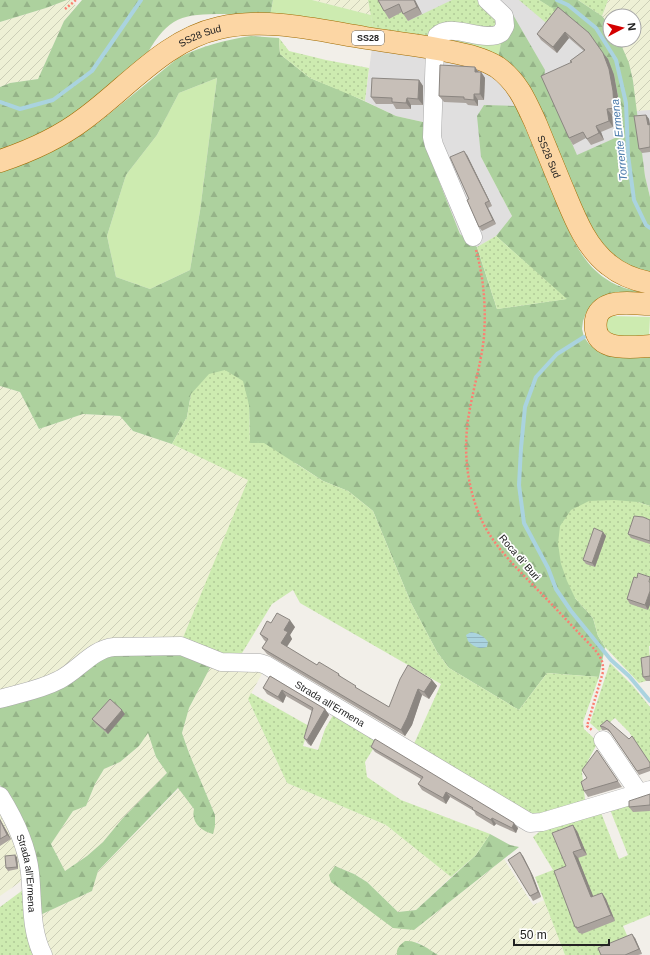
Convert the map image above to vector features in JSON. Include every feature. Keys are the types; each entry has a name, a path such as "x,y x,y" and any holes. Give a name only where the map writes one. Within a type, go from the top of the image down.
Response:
{"main road":[{"name":"SS28 Sud","path":"0,161 22,153 64,133 99,108 173,46 193,35 219,28 249,24 290,25 435,49 476,57 496,67 515,83 526,103 579,224 592,248 604,261 617,271 629,277 650,283"},
{"path":"650,304 617,303 607,306 600,311 596,318 595,326 596,334 600,340 612,345 650,346"}],"street":[{"path":"473,237 432,137 435,49 437,36 442,32 450,31 493,36 501,33 505,26 504,16 487,0"},
{"name":"Strada all'Ermena","path":"0,699 38,689 54,683 67,676 96,653 109,647 181,646 221,662 266,665 530,823 542,822 645,792"},
{"path":"603,740 645,792"},
{"name":"Strada all'Ermena","path":"0,796 16,823 26,853 30,872 35,933 42,955"}],"path":[{"path":"65,9 76,0"},
{"name":"Roca di' Buri","path":"473,237 481,269 485,317 481,354 468,421 466,448 468,476 475,503 483,524 503,554 596,651 601,659 603,672 587,726 603,740"}],"shaded area":[{"path":"368,0 650,0 650,197 642,153 577,155 516,106 481,157 512,216 496,236 477,247 460,234 424,143 423,122 396,116 365,101 374,32"}],"green space":[{"path":"0,0 67,0 0,22"},
{"path":"67,0 72,0 76,6 64,21 38,79 10,83 0,87 0,22"},
{"path":"82,0 273,0 270,16 210,14 197,15 178,20 162,32 147,54 71,118 0,153 0,87 10,83 38,79 64,21"},
{"path":"273,0 312,0 371,15 374,32 270,16"},
{"path":"312,0 368,0 371,15"},
{"path":"368,0 380,0 404,12 408,21 452,0 477,0 494,14 497,27 428,40 374,32"},
{"path":"519,0 539,0 562,14 551,27"},
{"path":"539,0 578,0 602,16 602,48 622,48 629,63 633,81 645,176 650,197 650,273 622,263 601,244 498,59 501,43 506,39 512,13 545,70 544,79 577,155 615,138 619,114 614,75 548,6"},
{"path":"578,0 608,0 605,8 602,8 602,16"},
{"path":"608,0 650,0 650,110 636,111 633,81 629,64 622,48 642,48 642,8 605,8"},
{"path":"251,36 279,38 280,54 310,78 345,92 396,116 423,122 424,143 460,234 477,247 497,309 566,299 496,236 512,216 481,157 477,116 484,105 516,106 570,234 588,263 602,276 614,284 627,289 649,293 594,304 586,313 583,321 582,329 584,337 589,344 601,353 616,357 650,356 650,506 638,502 575,598 593,618 598,636 605,647 599,677 547,673 519,710 449,668 437,652 411,603 373,511 348,491 323,481 297,464 250,444 249,405 191,394 187,417 172,444 133,431 120,416 83,414 39,429 20,392 0,386 0,170 80,135 98,123 178,58 205,47","holes":["217,78 200,211 190,270 150,289 116,277 107,236 126,175 157,135 179,93"]},
{"path":"279,38 289,51 369,68 365,101 310,78 280,54"},
{"path":"445,39 497,44 501,43 498,59"},
{"path":"217,78 200,211 190,270 150,289 116,277 107,236 126,175 157,135 179,93"},
{"path":"496,236 567,299 497,309 477,247"},
{"path":"613,316 650,317 649,337 627,337 610,334 607,331 605,322 608,318"},
{"path":"225,370 243,381 249,405 250,443 264,443 323,481 348,491 373,511 411,603 437,652 449,668 519,710 547,673 599,677 583,722 584,729 598,742 582,772 585,800 537,817 413,746 441,684 300,603 293,590 272,604 239,658 182,640 248,480 172,444 187,417 191,394 209,374"},
{"path":"0,386 20,392 39,429 83,414 120,416 133,431 172,444 249,480 182,640 69,670 0,694"},
{"path":"614,500 638,502 650,506 650,661 644,662 646,681 639,683 605,647 598,636 593,618 575,598 561,564 558,544 560,526 571,510 589,501"},
{"path":"177,650 212,664 189,708 182,733 215,815 215,826 213,834 198,826 193,814 194,809 178,788 98,871 92,891 38,916 13,806 0,785 0,704 101,656","holes":["148,733 156,757 167,773 122,819 103,842 87,856 65,871 51,844 73,811 86,806 95,784 104,769 120,762 139,746"]},
{"path":"610,663 633,686 650,707 650,763 629,732 615,718 599,731 590,723"},
{"path":"212,664 264,670 248,699 287,783 386,825 451,877 416,910 398,912 367,882 354,874 335,866 414,930 504,859 533,905 544,900 565,955 438,955 417,942 397,951 397,955 48,955 38,916 92,891 98,871 179,788 194,809 215,815 182,733 189,708"},
{"path":"251,693 309,726 303,746 318,750 325,729 335,712 378,741 365,762 367,777 401,800 490,834 476,855 451,877 386,825 287,783 248,699"},
{"path":"148,732 156,757 167,773 122,819 103,842 87,856 65,871 51,844 73,811 86,806 95,784 104,769 120,762 139,746"},
{"path":"632,800 650,811 650,915 623,926 629,940 602,955 565,955 535,877 553,870 533,837 544,828 600,810 619,859 628,855 609,807"},
{"path":"0,807 10,823 26,878 0,896"},
{"path":"490,834 510,845 519,847 414,930 393,928 331,882 329,875 335,866 354,874 367,882 398,912 416,910 476,855"},
{"path":"27,887 37,955 0,955 0,907"},
{"path":"405,941 419,943 438,955 397,955 400,945"}],"water":[{"path":"471,632 485,638 488,642 487,647 479,648 470,643 466,635"}],"building":[{"path":"378,0 414,0 417,7 403,14 399,4 384,11"},
{"path":"558,7 589,33 603,53 609,69 614,108 607,109 609,121 596,126 599,133 587,139 583,132 569,138 541,76 572,62 570,61 585,50 565,32 553,47 537,34"},
{"path":"440,65 475,67 475,72 481,72 480,94 474,94 474,100 464,99 464,97 439,96"},
{"path":"372,78 419,80 418,99 407,98 406,103 392,102 392,98 371,97"},
{"path":"646,115 648,125 650,124 650,147 639,149 634,116"},
{"path":"464,151 489,201 485,203 493,220 479,227 467,200 469,199 450,157"},
{"path":"634,516 643,517 650,520 650,541 628,534"},
{"path":"594,528 603,532 592,563 583,560"},
{"path":"638,573 650,577 650,591 645,605 627,599 634,577 637,578"},
{"path":"277,613 290,620 284,630 288,632 281,643 317,665 319,662 339,674 338,675 356,686 355,687 389,707 400,679 408,665 432,680 424,692 418,689 401,730 262,648 268,639 260,634 267,621 271,623"},
{"path":"650,656 650,676 643,677 641,658"},
{"path":"270,676 325,709 307,740 304,738 313,708 282,690 278,697 263,688"},
{"path":"110,699 122,710 105,730 92,719"},
{"path":"607,720 629,739 632,736 650,763 650,767 637,771 609,730 600,726"},
{"path":"375,739 514,823 512,828 492,818 491,820 446,792 443,798 418,784 423,777 371,747"},
{"path":"597,750 618,781 584,791 581,782 587,778 582,770"},
{"path":"650,794 650,805 629,807 629,801"},
{"path":"0,820 7,835 0,839"},
{"path":"573,825 582,849 573,852 591,897 602,893 611,915 577,928 575,927 554,871 566,866 552,833"},
{"path":"520,852 530,871 538,892 530,896 508,860"},
{"path":"15,855 17,867 6,868 5,856"},
{"path":"632,934 639,949 625,955 601,955 598,948"}],"waterway":[{"name":"Torrente Ermena","path":"0,102 20,109 53,100 92,71 141,0"},
{"name":"Torrente Ermena","path":"557,0 568,5 596,28 616,60 626,103 628,155 634,200 646,225 650,228"},
{"path":"584,337 557,354 536,377 525,407 519,485 524,523 548,568 556,589 571,611 611,660 629,676 650,701"}]}
